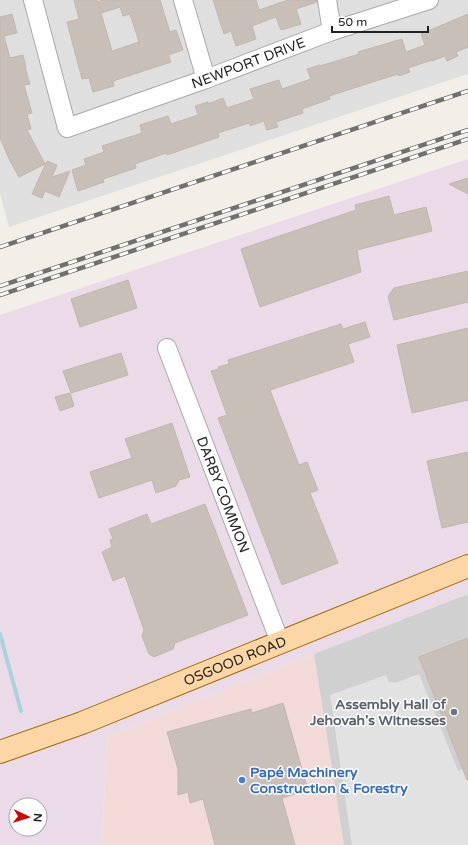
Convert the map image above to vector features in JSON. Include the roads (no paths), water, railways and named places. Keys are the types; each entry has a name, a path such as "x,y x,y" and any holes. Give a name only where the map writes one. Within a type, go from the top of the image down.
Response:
{"main road":[{"name":"OSGOOD ROAD","path":"0,752 82,723 468,566"}],"street":[{"name":"NEWPORT DRIVE","path":"33,0 67,128 332,31 429,0"},
{"path":"183,0 206,78"},
{"path":"327,0 332,31"},
{"name":"DARBY COMMON","path":"167,348 280,642"}],"waterway":[{"path":"0,634 21,711"}],"railway":[{"path":"0,247 468,91"},
{"path":"0,286 468,130"},
{"path":"0,295 468,139"}],"place":[{"name":"Assembly Hall of Jehovah's Witnesses","path":"454,712"},
{"name":"Papé Machinery Construction & Forestry","path":"242,780"}]}
